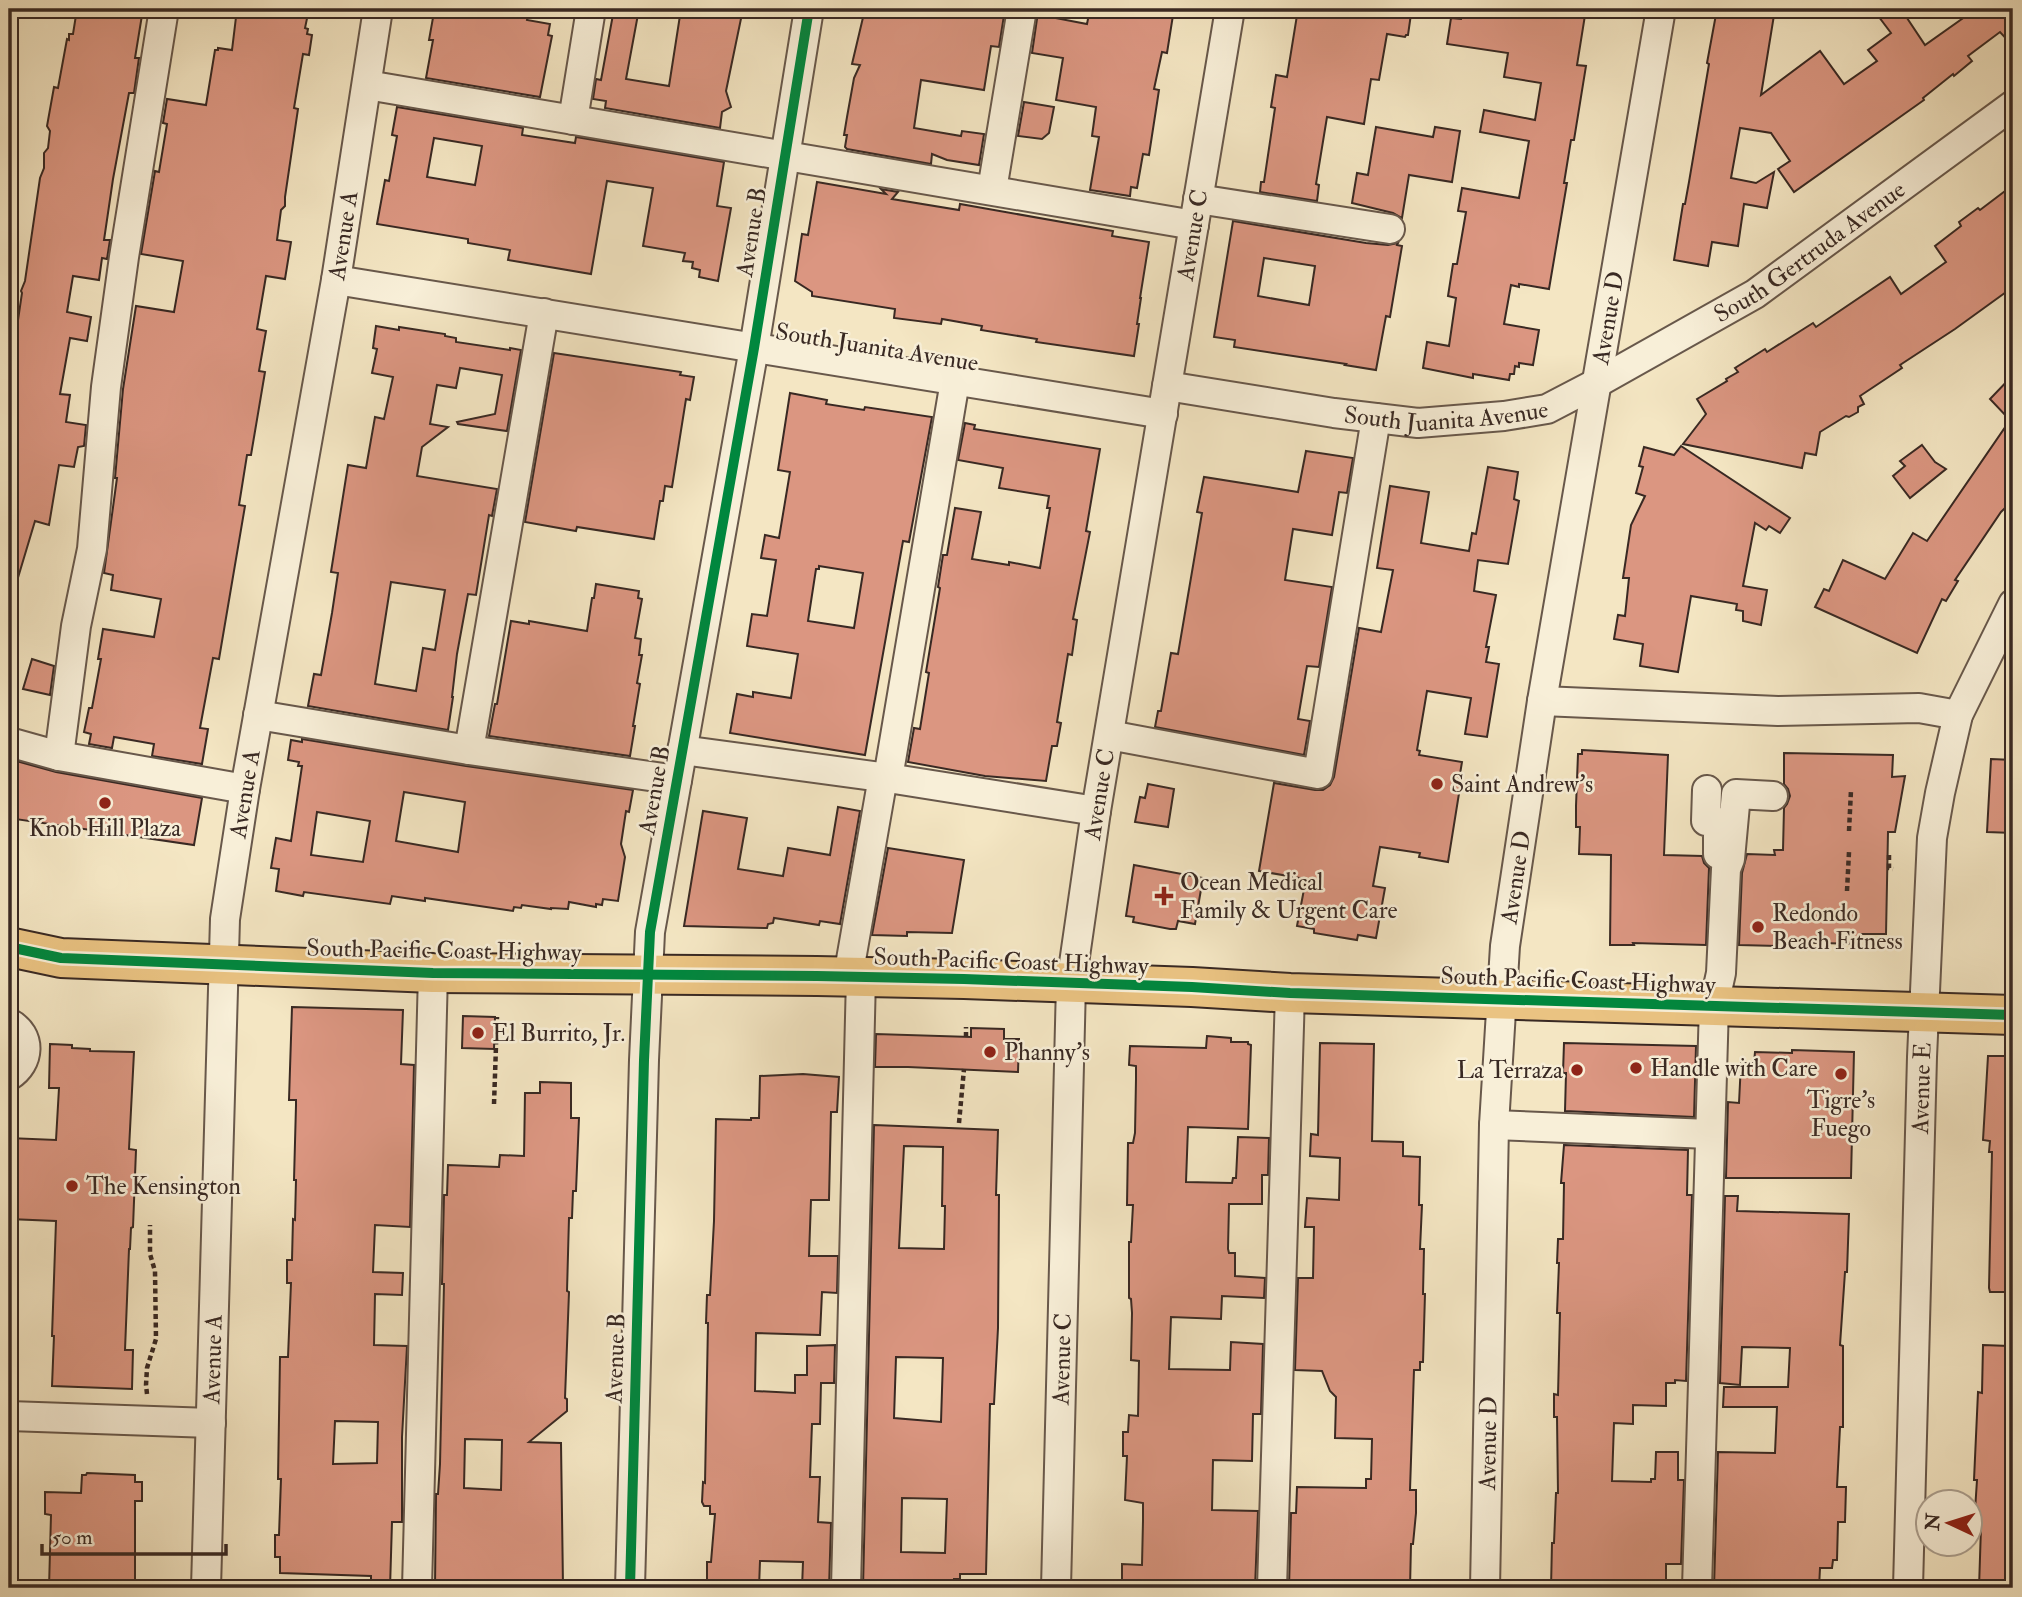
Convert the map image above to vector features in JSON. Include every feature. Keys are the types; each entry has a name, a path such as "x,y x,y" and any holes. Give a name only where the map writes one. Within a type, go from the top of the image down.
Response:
{"highway":[{"name":"South Pacific Coast Highway","path":"9,947 61,958 433,972 855,977 2013,1014"}],"street":[{"path":"59,756 76,626 92,548 106,387 124,257 164,9"},
{"name":"Avenue A","path":"206,1588 225,919 245,789 336,280 378,9"},
{"path":"573,120 591,9"},
{"name":"Avenue B","path":"630,1588 650,933 754,348 809,9"},
{"path":"992,190 1022,9"},
{"name":"Avenue C","path":"1056,1588 1071,984 1096,811 1230,9"},
{"name":"Avenue D","path":"1485,1588 1494,1125 1501,998 1511,900 1595,384 1661,9"},
{"path":"366,85 992,190 1390,229"},
{"name":"South Gertruda Avenue","path":"1595,384 1755,294 2013,105"},
{"name":"South Juanita Avenue","path":"336,280 1163,414"},
{"path":"469,750 544,313"},
{"path":"846,1588 855,977 885,778 955,381"},
{"name":"South Juanita Avenue","path":"1167,386 1334,413 1418,423 1504,416 1547,409 1595,384"},
{"path":"1109,735 1318,774 1376,418"},
{"name":"Avenue E","path":"1908,1588 1932,838 1958,716 2013,604"},
{"path":"1542,701 1778,711 1919,708 1958,716"},
{"path":"258,715 469,750 677,780"},
{"path":"9,742 59,756 245,789"},
{"path":"682,750 1096,811"},
{"path":"1707,790 1706,821 1718,822 1718,857 1726,869"},
{"path":"1697,1588 1714,1005 1721,973 1726,869 1730,859 1736,794 1773,796"},
{"path":"417,1588 433,972"},
{"path":"1272,1588 1290,993"},
{"path":"9,1023 20,1032 25,1040 26,1050 19,1068 9,1076"},
{"path":"1494,1125 1709,1134"},
{"path":"9,1416 211,1423"}],"path":[{"path":"1849,831 1851,790"},
{"path":"1847,891 1849,852"},
{"path":"1889,855 1889,868 1893,869"},
{"path":"494,1104 497,1017"},
{"path":"966,1027 966,1037"},
{"path":"959,1123 964,1069"},
{"path":"147,1394 147,1368 156,1339 155,1271 150,1254 150,1225"}],"building":[{"path":"77,9 143,9 135,58 139,58 134,93 129,93 113,179 104,240 110,240 107,259 102,258 99,280 73,276 67,312 91,317 87,341 70,338 60,394 70,395 66,422 86,425 84,446 78,447 74,467 59,465 49,525 35,521 14,591 9,591 9,381 21,291 44,168 44,153 48,148 50,131 47,126 54,87 58,88 67,39 69,40 69,34 73,34"},
{"path":"237,9 309,9 305,28 308,29 307,34 312,35 309,55 303,54 294,108 298,109 285,206 281,210 277,240 291,242 285,279 266,276 257,329 266,331 259,371 265,372 251,455 247,455 239,505 245,506 219,659 213,658 200,728 208,729 202,764 152,756 154,744 114,737 112,748 89,744 91,734 84,732 89,708 92,708 101,659 98,659 103,629 154,637 161,599 111,590 113,575 104,573 117,478 123,389 136,306 174,312 183,261 141,254 155,171 159,172 167,124 163,123 167,99 206,105 215,50 232,50"},
{"path":"443,9 529,9 527,20 550,24 548,35 552,36 540,97 426,78 433,40 429,40 434,12 443,13"},
{"path":"614,9 639,9 626,79 669,86 681,9 743,9 726,91 731,107 722,112 720,128 605,108 606,101 593,99 596,79 601,80"},
{"path":"865,9 1005,9 999,47 991,46 984,90 921,80 914,128 961,136 962,131 984,134 979,165 947,160 932,154 931,164 845,147 847,135 844,135 854,78 860,65 852,64"},
{"path":"1090,9 1174,9 1167,53 1162,52 1154,89 1159,90 1149,155 1143,154 1137,188 1131,187 1130,196 1090,190 1099,137 1092,136 1096,107 1056,100 1063,58 1032,53 1038,12 1087,24"},
{"path":"1298,9 1407,9 1406,13 1411,14 1408,35 1405,37 1387,34 1379,80 1371,79 1364,124 1327,117 1316,184 1319,185 1317,201 1260,192 1261,182 1264,182 1275,108 1271,107 1276,75 1287,77"},
{"path":"1462,9 1586,9 1577,65 1586,66 1574,140 1571,140 1564,183 1567,183 1549,289 1511,285 1504,324 1539,330 1533,365 1519,363 1519,367 1515,366 1514,374 1510,374 1509,380 1473,374 1473,378 1423,368 1427,342 1449,346 1456,298 1448,296 1466,212 1458,211 1462,188 1519,198 1529,141 1480,132 1484,110 1535,120 1541,83 1504,77 1508,53 1447,44 1451,18 1461,19"},
{"path":"1717,9 1775,9 1761,95 1820,51 1844,84 1877,61 1868,50 1891,33 1879,17 1892,9 1901,9 1925,45 1976,9 2013,9 2013,46 2000,32 1968,56 1972,61 1923,98 1924,100 1794,192 1778,169 1790,161 1771,133 1740,128 1731,178 1756,183 1774,172 1767,208 1744,204 1738,246 1712,242 1708,266 1674,260"},
{"path":"1024,102 1054,107 1049,133 1042,139 1018,136"},
{"path":"397,107 523,128 522,135 575,143 576,137 724,162 717,206 731,208 718,281 699,277 700,270 692,268 693,262 683,261 685,253 643,246 653,188 607,181 591,274 508,260 510,250 468,243 468,239 377,224 385,180 389,181 397,136 392,135","holes":["434,138 482,146 475,185 427,177"]},
{"path":"1376,127 1433,137 1435,127 1460,131 1452,182 1409,175 1402,218 1393,213 1352,203 1357,173 1368,175"},
{"path":"817,182 886,194 881,189 898,192 892,199 959,210 960,204 1113,231 1112,236 1149,242 1134,356 1036,342 1037,339 981,330 982,326 942,319 941,324 894,318 895,309 812,296 812,292 795,281 802,234 808,235"},
{"path":"2013,185 2013,287 1860,396 1864,404 1858,407 1858,412 1820,432 1816,455 1805,453 1802,468 1683,444 1706,414 1697,399 1727,381 1726,379 1738,372 1735,368 1765,349 1767,352 1813,323 1816,327 1890,277 1901,294 1946,262 1935,246 1961,226 1959,222"},
{"path":"1233,221 1366,243 1398,243 1397,245 1402,246 1390,317 1386,316 1376,370 1234,347 1235,340 1214,337","holes":["1264,258 1315,266 1309,305 1258,296"]},
{"path":"376,326 445,334 456,338 456,342 521,350 507,431 458,424 457,422 495,414 502,375 460,368 456,388 437,385 430,424 448,427 422,447 417,476 497,489 492,516 489,515 476,595 468,594 457,654 448,730 308,706 314,674 321,675 332,613 338,573 331,572 348,465 366,468 375,417 384,419 393,377 372,373 377,349 373,348","holes":["391,582 445,590 435,650 423,648 416,691 375,684"]},
{"path":"554,353 681,372 680,375 694,377 690,400 686,399 672,487 665,486 654,539 577,527 576,531 525,522"},
{"path":"2013,375 2013,500 2001,512 1955,580 1958,581 1946,601 1942,599 1917,653 1815,607 1824,589 1829,591 1843,560 1885,579 1913,533 1927,541 2010,420 1990,399"},
{"path":"790,393 827,400 826,404 932,417 909,542 903,541 865,755 730,733 737,694 753,697 753,692 791,698 798,654 747,646 752,614 767,616 776,560 761,558 765,535 779,538 790,472 778,470","holes":["819,566 863,573 854,628 808,621 816,569 819,569"]},
{"path":"965,423 975,425 974,429 1100,449 1086,531 1090,532 1073,619 1077,620 1072,655 1068,654 1057,722 1061,723 1057,746 1052,746 1046,781 985,776 908,762 914,728 920,729 943,555 947,555 955,508 981,512 972,559 1040,568 1050,508 1047,508 1049,496 999,488 1003,468 958,460"},
{"path":"1922,445 1935,462 1946,469 1910,498 1893,476 1905,466 1900,461"},
{"path":"1681,446 1790,518 1780,533 1769,526 1766,530 1755,523 1743,586 1767,590 1761,625 1743,621 1743,611 1736,610 1737,604 1691,596 1678,672 1640,666 1643,644 1614,639 1618,615 1625,616 1629,578 1623,578 1631,525 1645,496 1636,493 1643,467 1639,466 1644,447 1674,455"},
{"path":"1306,451 1353,458 1347,493 1339,492 1332,535 1293,529 1285,580 1332,587 1319,667 1307,666 1298,719 1310,721 1304,755 1155,727 1158,711 1161,711 1171,653 1178,654 1202,513 1197,512 1204,477 1298,492"},
{"path":"1488,467 1518,472 1514,499 1519,501 1508,564 1478,560 1474,591 1496,595 1486,647 1489,647 1486,662 1499,664 1487,737 1465,734 1471,698 1427,691 1417,750 1420,751 1419,755 1462,762 1448,862 1419,857 1420,853 1380,847 1373,886 1385,888 1376,938 1358,935 1357,940 1314,933 1314,929 1297,926 1306,879 1259,871 1274,783 1323,790 1330,785 1334,777 1359,628 1381,632 1393,570 1377,568 1390,486 1429,492 1421,543 1469,551 1472,533 1476,534"},
{"path":"596,584 639,591 638,598 642,599 635,638 641,639 639,655 642,655 637,683 640,684 630,756 489,736 511,621 529,624 529,621 587,631"},
{"path":"32,659 54,666 50,695 23,689"},
{"path":"302,739 633,790 629,812 626,811 621,844 625,857 618,901 603,899 602,905 596,904 596,907 569,902 568,909 522,905 521,908 514,907 513,911 425,898 425,901 392,896 390,904 304,892 303,896 276,891 279,869 271,868 276,838 291,841 302,766 298,766 299,762 288,760 291,740 302,742","holes":["404,792 465,802 458,852 396,841","317,812 370,821 363,862 311,855"]},
{"path":"1582,750 1668,755 1664,855 1702,856 1709,868 1706,945 1610,945 1611,855 1579,854 1580,827 1576,827 1576,806 1578,754 1582,754"},
{"path":"1784,753 1893,755 1892,777 1905,776 1895,832 1888,832 1886,934 1861,934 1861,944 1778,942 1778,946 1739,945 1742,873 1747,854 1775,855 1774,850 1783,850 1784,808 1790,796 1784,784"},
{"name":"Knob Hill Plaza","path":"9,759 56,772 202,798 194,845 15,819 15,816 9,815"},
{"path":"1991,759 2013,760 2013,833 1987,832"},
{"path":"1148,784 1174,789 1168,827 1135,822 1140,797 1145,798"},
{"path":"838,807 860,811 840,924 820,921 819,925 774,918 767,928 684,926 703,811 747,818 738,869 783,876 788,848 830,855"},
{"path":"888,848 964,860 952,933 907,932 907,936 872,935"},
{"name":"Ocean Medical Family & Urgent Care","path":"1134,865 1203,878 1195,924 1178,921 1176,929 1170,929 1133,922 1134,917 1126,916"},
{"path":"292,1007 403,1010 401,1064 414,1065 410,1227 375,1225 373,1272 403,1273 402,1295 375,1294 374,1345 407,1346 402,1437 402,1522 392,1522 390,1588 371,1588 371,1576 280,1573 280,1557 275,1557 275,1535 279,1535 281,1479 278,1479 280,1357 288,1357 291,1283 287,1283 287,1260 292,1260 293,1219 295,1220 296,1100 289,1100","holes":["335,1421 378,1422 377,1463 333,1464"]},
{"name":"El Burrito, Jr.","path":"463,1016 495,1017 494,1049 462,1048"},
{"path":"971,1028 1004,1029 1004,1039 1019,1039 1018,1072 875,1067 876,1034 971,1037"},
{"path":"1207,1036 1231,1038 1231,1042 1248,1042 1251,1045 1248,1129 1188,1127 1186,1182 1232,1183 1233,1178 1236,1178 1238,1137 1269,1138 1268,1175 1262,1175 1262,1204 1229,1204 1228,1249 1229,1253 1235,1253 1235,1276 1265,1278 1264,1298 1222,1296 1221,1319 1171,1317 1169,1369 1230,1370 1231,1342 1263,1344 1261,1414 1253,1414 1252,1461 1213,1460 1212,1510 1258,1511 1255,1588 1122,1588 1122,1564 1142,1565 1143,1521 1143,1503 1125,1500 1127,1456 1123,1456 1123,1432 1128,1432 1129,1415 1138,1416 1139,1361 1131,1360 1132,1313 1129,1298 1129,1242 1133,1205 1127,1205 1128,1143 1133,1143 1135,1133 1136,1079 1136,1066 1129,1065 1130,1046 1206,1048"},
{"path":"1320,1043 1374,1044 1372,1141 1403,1142 1403,1156 1420,1157 1420,1249 1424,1249 1425,1294 1423,1362 1420,1362 1420,1370 1414,1370 1410,1490 1416,1490 1416,1513 1411,1544 1410,1588 1289,1588 1291,1513 1296,1513 1297,1487 1366,1488 1366,1479 1371,1479 1372,1439 1335,1438 1336,1397 1330,1391 1322,1371 1295,1370 1298,1278 1313,1278 1314,1227 1305,1227 1307,1198 1339,1200 1340,1158 1310,1156 1311,1134 1318,1135"},
{"path":"1564,1043 1696,1046 1694,1117 1565,1111"},
{"name":"The Kensington","path":"50,1044 72,1045 72,1048 90,1051 134,1052 129,1149 136,1150 125,1350 133,1350 132,1389 52,1386 56,1221 9,1219 9,1138 56,1140 59,1088 49,1088"},
{"path":"1792,1050 1854,1052 1851,1178 1726,1178 1728,1102 1739,1103 1741,1063 1754,1063 1755,1052 1792,1053"},
{"path":"1988,1056 2013,1056 2013,1292 1990,1292 1989,1288 1992,1152 1989,1152 1990,1141 1983,1140"},
{"path":"803,1074 839,1077 837,1112 831,1112 829,1200 811,1200 809,1256 838,1256 837,1293 822,1292 820,1335 756,1333 755,1391 795,1393 795,1375 807,1375 807,1346 835,1345 834,1383 821,1383 820,1424 812,1424 810,1477 820,1477 818,1522 831,1523 829,1588 802,1588 803,1562 760,1561 759,1588 707,1588 707,1562 711,1562 715,1514 710,1514 710,1506 704,1506 702,1502 703,1482 705,1483 707,1295 710,1295 714,1221 716,1119 759,1118 760,1076"},
{"path":"540,1082 571,1083 571,1118 579,1118 576,1191 573,1191 572,1218 569,1218 565,1398 567,1411 529,1442 561,1443 563,1586 435,1588 436,1494 440,1464 444,1195 447,1195 448,1165 499,1167 500,1155 524,1156 525,1093 540,1093","holes":["465,1439 502,1440 501,1490 464,1488"]},
{"path":"874,1125 998,1130 998,1328 994,1404 990,1404 986,1574 960,1574 960,1579 954,1579 954,1587 863,1588","holes":["904,1146 943,1147 944,1249 899,1248","896,1357 943,1358 941,1422 894,1418","902,1498 947,1499 945,1553 901,1552"]},
{"path":"1564,1145 1688,1150 1687,1195 1692,1195 1686,1381 1666,1383 1666,1406 1633,1405 1633,1424 1614,1423 1612,1481 1651,1482 1651,1479 1655,1479 1656,1452 1678,1452 1678,1480 1684,1480 1681,1564 1666,1564 1666,1588 1551,1588 1552,1543 1558,1493 1554,1394 1558,1395 1560,1313 1557,1313 1557,1263 1558,1239 1563,1239 1564,1183 1561,1183"},
{"path":"1725,1196 1738,1196 1737,1211 1849,1214 1840,1345 1843,1346 1843,1427 1840,1427 1837,1487 1846,1487 1845,1522 1838,1522 1837,1560 1833,1560 1832,1568 1820,1568 1819,1588 1714,1588 1718,1452 1775,1453 1777,1407 1723,1407 1724,1387 1788,1387 1790,1348 1742,1347 1740,1385 1720,1383"},
{"path":"1983,1345 2009,1346 2009,1357 2013,1357 2013,1588 1979,1588 1980,1558 1983,1558 1983,1488 1976,1488 1977,1480 1974,1480 1978,1392 1982,1393"},
{"path":"82,1475 135,1475 135,1482 142,1482 142,1501 135,1501 135,1588 49,1588 51,1515 45,1514 45,1492 81,1493"}],"cycle path":[{"path":"630,1588 650,932 754,348 809,9"},
{"path":"9,947 61,958 433,973 964,979 1290,993 2013,1015"}],"place":[{"name":"Saint Andrew's","path":"1437,784"},
{"name":"Knob Hill Plaza","path":"105,803"},
{"name":"Ocean Medical Family & Urgent Care","path":"1164,896"},
{"name":"Redondo Beach Fitness","path":"1758,927"},
{"name":"El Burrito, Jr.","path":"478,1033"},
{"name":"Phanny's","path":"990,1052"},
{"name":"Handle with Care","path":"1636,1068"},
{"name":"La Terraza","path":"1577,1070"},
{"name":"Tigre's Fuego","path":"1841,1074"},
{"name":"The Kensington","path":"72,1186"}]}
